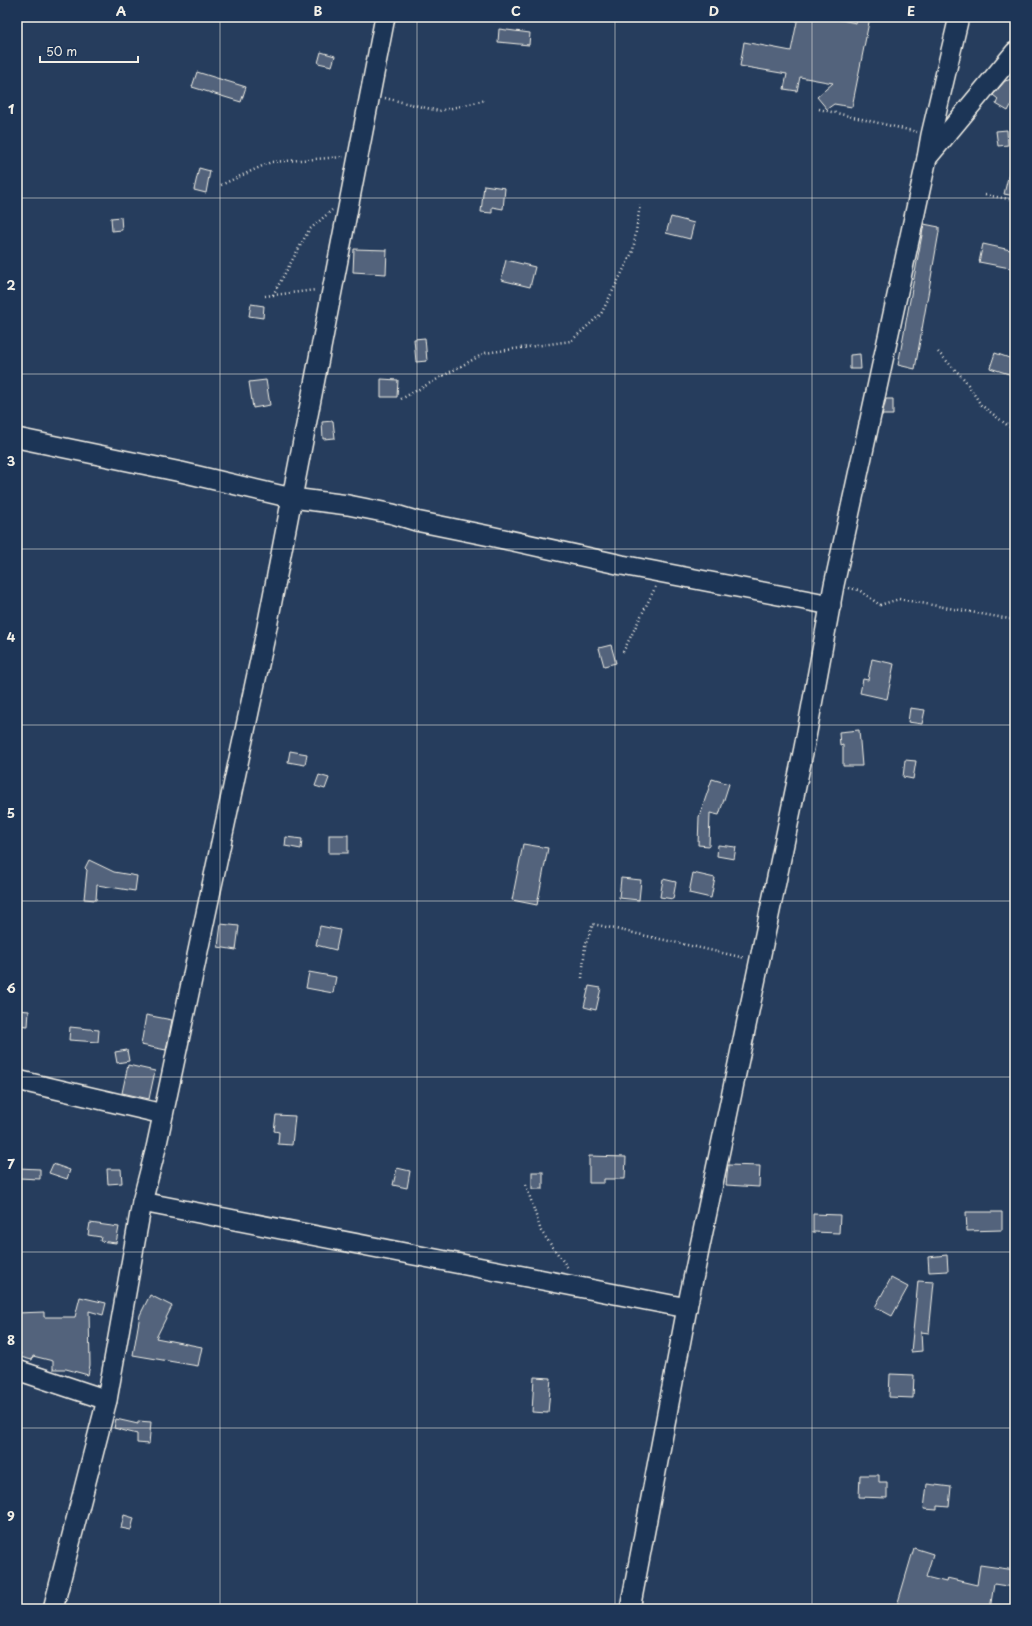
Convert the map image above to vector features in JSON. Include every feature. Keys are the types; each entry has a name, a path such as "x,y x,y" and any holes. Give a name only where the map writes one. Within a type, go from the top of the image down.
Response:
{"street":[{"path":"53,1609 107,1400 142,1202 163,1114 264,640 385,17"},
{"path":"630,1609 687,1308 804,748 834,584 931,135 959,17"},
{"path":"927,158 1015,52"},
{"path":"17,438 181,472 292,498 348,505 416,521 662,573 831,604"},
{"path":"17,1080 163,1114"},
{"path":"142,1202 687,1308"},
{"path":"17,1370 107,1400"}],"path":[{"path":"369,94 439,111 486,100"},
{"path":"818,109 931,135"},
{"path":"221,185 271,162 358,155"},
{"path":"273,295 309,230 350,193"},
{"path":"984,195 1015,200"},
{"path":"401,399 486,353 571,341 601,314 633,251 640,205"},
{"path":"265,296 332,288"},
{"path":"938,352 965,380 981,405 1015,431"},
{"path":"623,652 662,573"},
{"path":"834,584 859,590 880,605 899,599 1015,620"},
{"path":"582,978 585,946 594,924 720,951 759,962"},
{"path":"526,1185 541,1231 568,1269"}],"building":[{"path":"798,17 827,17 856,23 857,17 870,17 852,107 834,104 827,109 817,97 833,83 800,77 797,91 784,89 787,74 740,66 744,42 791,51"},
{"path":"499,29 530,33 529,45 498,42"},
{"path":"321,52 335,56 332,66 318,63"},
{"path":"197,72 246,87 241,102 192,87"},
{"path":"1015,78 1015,98 1008,111 996,104 998,99 993,95 1005,81"},
{"path":"1007,130 1008,145 998,146 996,131"},
{"path":"1011,165 1015,166 1015,196 1004,194"},
{"path":"199,168 210,171 206,193 194,190"},
{"path":"484,185 505,188 503,209 492,207 492,213 481,212"},
{"path":"121,217 122,230 112,231 111,218"},
{"path":"671,217 694,223 690,239 666,233"},
{"path":"924,224 939,227 939,232 915,369 898,365"},
{"path":"983,244 1015,251 1015,269 979,262"},
{"path":"354,249 387,250 386,274 353,272"},
{"path":"506,260 535,267 530,287 501,280"},
{"path":"251,304 264,306 263,318 249,316"},
{"path":"425,338 427,361 416,362 414,339"},
{"path":"995,353 1015,360 1015,376 990,368"},
{"path":"860,354 861,369 850,369 850,355"},
{"path":"381,379 398,380 397,397 381,397"},
{"path":"266,380 270,405 253,408 249,382"},
{"path":"886,399 893,399 893,415 882,415"},
{"path":"333,421 335,438 323,439 322,422"},
{"path":"611,645 616,663 604,666 599,648"},
{"path":"872,659 894,664 887,699 860,693 863,679 868,680"},
{"path":"910,708 925,710 922,724 908,722"},
{"path":"859,730 862,766 843,766 843,745 840,746 839,732"},
{"path":"290,751 307,754 305,765 288,762"},
{"path":"905,760 916,761 913,779 903,777"},
{"path":"319,775 329,778 325,789 315,786"},
{"path":"712,779 729,784 719,815 710,813 709,846 698,845 699,817"},
{"path":"329,835 348,835 348,853 329,853"},
{"path":"286,837 302,839 301,849 285,846"},
{"path":"523,844 548,848 537,905 512,900"},
{"path":"718,845 736,847 734,859 717,856"},
{"path":"89,860 114,872 137,876 135,891 97,885 96,900 84,899 87,870 85,868"},
{"path":"693,873 715,878 711,898 689,893"},
{"path":"621,878 641,880 639,900 619,898"},
{"path":"663,879 676,882 673,899 660,897"},
{"path":"221,924 239,926 236,950 218,947"},
{"path":"320,926 340,930 336,950 316,945"},
{"path":"309,972 336,977 333,993 306,988"},
{"path":"589,986 601,988 596,1010 584,1007"},
{"path":"17,1010 29,1011 28,1026 17,1025"},
{"path":"146,1015 172,1020 166,1050 141,1045"},
{"path":"70,1027 99,1030 98,1042 69,1040"},
{"path":"127,1050 129,1061 117,1063 115,1052"},
{"path":"128,1065 155,1071 149,1099 122,1093"},
{"path":"276,1115 295,1116 292,1145 278,1144 279,1132 274,1131"},
{"path":"589,1156 626,1157 625,1179 604,1179 604,1183 589,1183"},
{"path":"53,1164 70,1170 67,1179 49,1173"},
{"path":"728,1165 760,1166 759,1187 726,1185"},
{"path":"18,1168 40,1169 40,1179 18,1178"},
{"path":"397,1168 410,1171 407,1188 393,1185"},
{"path":"107,1169 121,1169 122,1183 108,1184"},
{"path":"532,1172 543,1172 543,1189 532,1189"},
{"path":"966,1212 1002,1212 1002,1230 967,1231"},
{"path":"813,1214 840,1215 839,1233 813,1232"},
{"path":"90,1223 119,1227 116,1243 100,1241 101,1237 88,1235"},
{"path":"947,1255 948,1271 929,1272 928,1257"},
{"path":"891,1278 908,1287 892,1316 875,1307"},
{"path":"918,1281 934,1282 929,1333 921,1332 922,1351 911,1352"},
{"path":"150,1295 172,1306 156,1338 202,1347 198,1366 133,1355 140,1315"},
{"path":"80,1297 106,1303 103,1315 89,1311 90,1365 88,1375 66,1369 53,1369 53,1361 33,1356 32,1360 20,1357 21,1353 17,1353 17,1313 44,1312 44,1317 75,1317"},
{"path":"890,1374 914,1375 913,1398 889,1397"},
{"path":"534,1377 551,1378 548,1413 532,1412"},
{"path":"116,1419 138,1424 138,1421 151,1422 149,1444 137,1443 137,1434 114,1428"},
{"path":"860,1475 879,1475 879,1482 887,1482 887,1498 859,1497"},
{"path":"927,1484 951,1487 949,1507 937,1506 937,1510 924,1509"},
{"path":"124,1515 134,1518 131,1530 121,1528"},
{"path":"914,1548 933,1554 926,1577 946,1582 947,1578 977,1585 980,1565 1015,1570 1013,1587 994,1584 990,1609 896,1609"}]}
